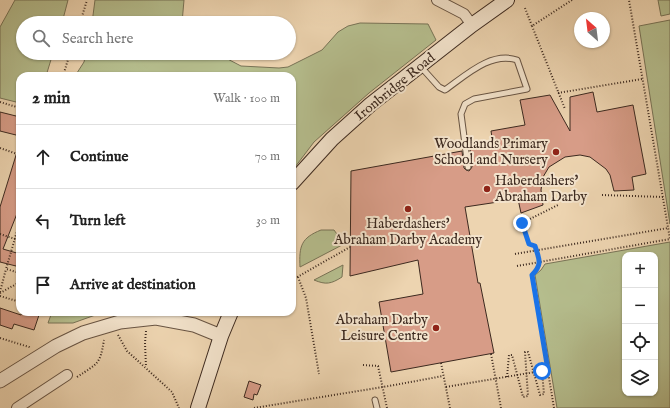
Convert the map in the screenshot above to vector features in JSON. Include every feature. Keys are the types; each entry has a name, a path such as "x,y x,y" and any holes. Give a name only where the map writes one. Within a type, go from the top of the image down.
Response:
{"main road":[{"name":"Ironbridge Road","path":"296,179 332,139 371,104 472,25 507,0"},
{"path":"198,408 221,336 229,316"}],"street":[{"path":"437,0 464,14 472,25"},
{"path":"0,380 56,346 84,333 120,322 168,316 221,336"},
{"path":"17,408 67,376"}],"lane":[{"path":"420,66 439,88 445,90 483,63 509,57 517,60 527,89 474,99 465,104 461,114 468,167"},
{"path":"376,400 377,408"}],"path":[{"path":"82,16 87,0"},
{"path":"532,26 572,0"},
{"path":"517,266 670,239 629,0"},
{"path":"524,8 565,109"},
{"path":"64,72 68,60"},
{"path":"558,93 642,79"},
{"path":"0,102 16,107"},
{"path":"0,148 16,154"},
{"path":"602,195 663,197"},
{"path":"554,408 532,275 537,270 540,263 535,246 529,244 522,223 558,205"},
{"path":"515,254 668,228"},
{"path":"0,234 15,237"},
{"path":"0,293 16,234"},
{"path":"319,374 306,298 298,276 350,247"},
{"path":"6,268 16,271"},
{"path":"0,293 16,284"},
{"path":"0,296 16,301"},
{"path":"146,331 146,369"},
{"path":"118,335 127,351 172,392 179,408"},
{"path":"0,338 29,347 36,358"},
{"path":"67,376 75,379 98,362 102,357 104,339"},
{"path":"507,377 508,355 512,355 523,397 528,396 525,352 528,352 540,395 544,394 542,371"},
{"path":"491,354 501,408"},
{"path":"441,363 450,408"},
{"path":"363,365 378,366 387,408"},
{"path":"446,387 548,370"},
{"path":"254,408 443,376"}],"green space":[{"path":"15,0 68,0 64,16 16,16 16,60 51,60 47,72 16,72 16,102 0,98 0,27"},
{"path":"95,0 184,0 183,16 93,16"},
{"path":"658,0 670,0 670,14 661,16"},
{"path":"670,20 670,224 639,26"},
{"path":"360,23 428,24 436,40 369,93 314,142 296,166 296,72 78,72 84,60 229,60 241,66 288,67 322,50 338,32 348,26"},
{"path":"321,230 334,230 344,244 300,267 300,253 305,240 309,236"},
{"path":"670,242 670,408 557,408 535,275 545,264"},
{"path":"343,265 342,277 325,283 314,280"},
{"path":"51,316 93,316 73,323 48,323"}],"building":[{"path":"593,92 597,112 633,105 646,174 632,177 634,190 614,191 610,175 606,169 590,157 580,155 565,157 549,167 543,177 541,190 543,205 521,213 518,199 465,207 478,283 480,283 494,353 391,372 379,302 423,294 418,260 350,276 351,171 462,151 464,168 469,171 472,167 470,149 493,144 491,131 525,125 520,100 550,95 570,131 570,97"},
{"path":"0,112 16,116 16,135 0,131"},
{"path":"16,155 16,216 3,249 16,253 16,266 0,262 0,207"},
{"path":"0,308 16,313 16,316 39,316 34,330 14,324 12,329 0,325"},
{"path":"249,381 261,385 257,395 254,394 253,400 244,397"}],"place":[{"name":"Woodlands Primary School and Nursery","path":"556,152"},
{"name":"Haberdashers' Abraham Darby","path":"487,189"},
{"name":"Haberdashers' Abraham Darby Academy","path":"408,209"},
{"name":"Abraham Darby Leisure Centre","path":"436,328"}],"route":[{"path":"522,223 529,244 535,246 540,263 537,270 532,275 548,370 542,371"}]}
